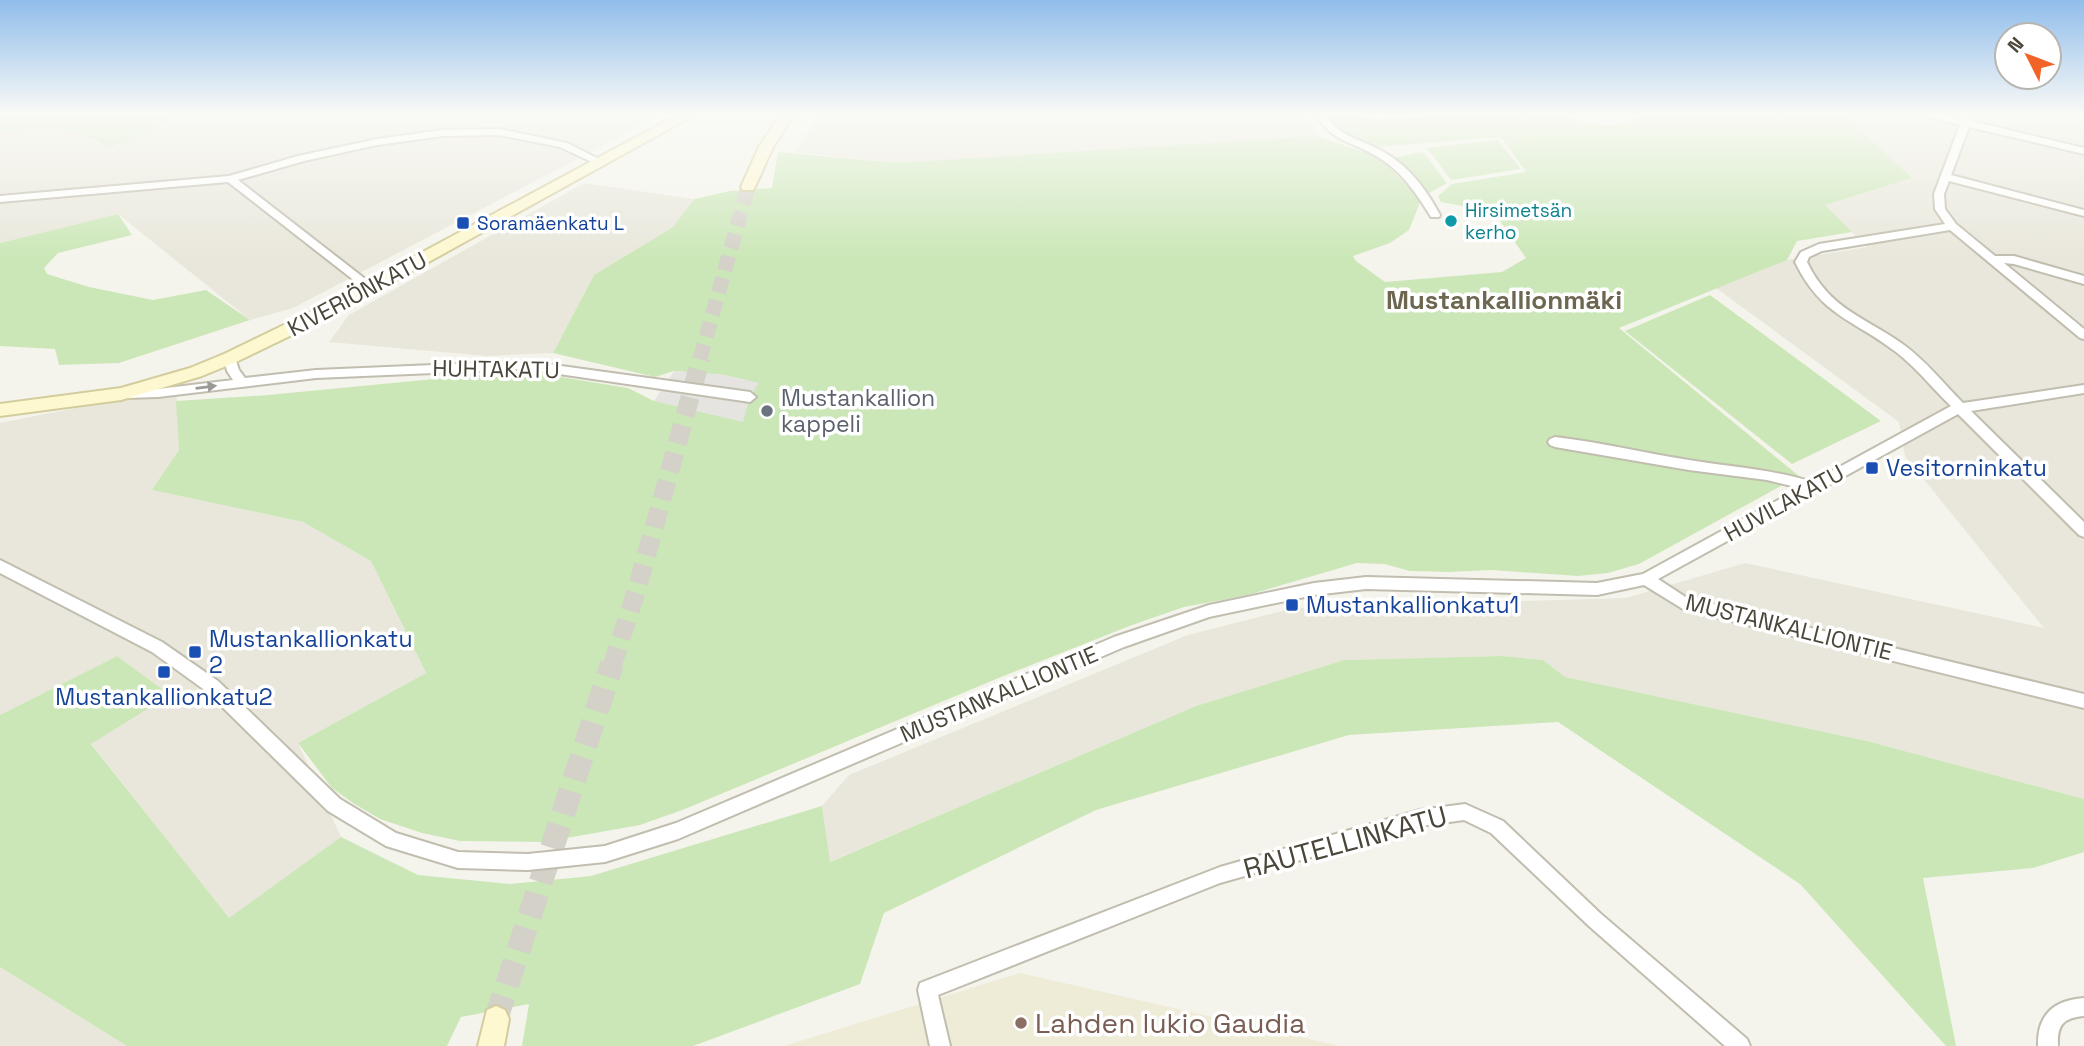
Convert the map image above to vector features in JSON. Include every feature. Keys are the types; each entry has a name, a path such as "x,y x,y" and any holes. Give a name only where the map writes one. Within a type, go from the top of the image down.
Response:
{"street":[{"path":"0,199 230,179 289,162"},
{"name":"KIVERIÖNKATU","path":"0,410 121,394 196,372 230,358 369,288 600,162"},
{"path":"748,187 759,162"},
{"path":"1392,162 1427,199 1435,215"},
{"path":"1951,162 1939,194 1940,209 1952,226 2084,335"},
{"path":"1946,177 2084,213"},
{"path":"230,179 369,288"},
{"path":"1952,226 1819,248 1805,255 1801,262 1811,283 1824,296 1851,319 1901,349 2084,531"},
{"path":"1993,258 2014,260 2084,280"},
{"path":"230,358 233,371 242,383"},
{"name":"HUHTAKATU","path":"121,394 158,393 316,374 525,365 750,397"},
{"name":"HUVILAKATU","path":"1646,579 1958,408 2084,389"},
{"path":"1555,442 1787,478 1812,488"},
{"name":"MUSTANKALLIONTIE","path":"0,566 165,653 212,686 334,806 392,840 458,860 528,862 605,854 678,831 1119,642 1209,611 1314,589 1366,583 1597,589 1646,579 1683,603 2084,701"},
{"name":"RAUTELLINKATU","path":"940,1046 927,990 1220,875 1420,818 1465,812 1497,827 1595,919 1740,1046"},
{"path":"2048,1046 2046,1031 2054,1016 2067,1008 2084,1007"},
{"path":"491,1046 496,1018"}],"shaded area":[{"path":"0,162 572,162 293,308 250,320 118,214 0,243"},
{"path":"1895,162 2084,162 2084,799 1867,741 1564,677 1543,660 1502,656 1344,660 1196,706 829,862 822,806 849,775 1188,635 1294,608 1626,598 1745,563 2044,628 1905,456 1899,422 1716,288 1787,260 1867,247 1824,205 1912,178"},
{"path":"584,183 694,199 673,227 594,275 553,353 487,356 329,342 349,315"},
{"path":"674,371 724,375 759,383 750,397 743,422 654,401"},
{"path":"176,388 179,450 153,490 303,522 371,561 426,673 298,743 341,837 229,919 91,743 169,695 117,656 0,715 0,423"},
{"path":"0,967 127,1046 0,1046"},
{"name":"Lahden lukio Gaudia","path":"1020,973 1340,1046 784,1046"}],"green space":[{"path":"776,162 1384,162 1421,200 1409,230 1390,243 1353,256 1385,282 1502,272 1526,258 1494,212 1441,202 1438,196 1452,184 1526,172 1519,162 1895,162 1912,178 1825,205 1852,232 1797,241 1787,260 1619,328 1799,476 1639,564 1608,573 1578,576 1491,570 1410,571 1384,564 1357,563 1248,595 1184,607 1001,677 685,809 640,825 544,842 460,841 422,833 380,819 353,803 332,788 298,743 426,673 371,561 303,522 152,490 179,450 176,401 486,374 548,375 628,388 654,401 750,397 758,383 724,375 674,371 655,377 553,353 594,275 673,227 694,199 730,191 772,188"},
{"path":"1397,162 1431,162 1447,183 1427,194"},
{"path":"1437,162 1515,162 1521,169 1451,180"},
{"path":"118,214 132,235 58,253 44,268 47,274 89,287 153,300 206,290 250,320 119,363 59,365 55,349 0,346 0,243"},
{"path":"1710,295 1881,421 1792,464 1625,331"},
{"path":"117,656 170,695 91,744 229,918 341,837 418,875 510,884 591,876 822,806 830,862 1196,706 1344,660 1502,656 1543,660 1565,677 1867,741 2084,799 2084,852 2033,868 1923,878 1956,1046 1946,1046 1800,884 1558,722 1349,735 1096,810 884,913 860,984 693,1046 522,1046 529,1004 461,1017 447,1046 127,1046 0,967 0,715"}],"tunnel":[{"path":"700,359 748,187"},
{"path":"612,666 637,589 701,358"},
{"path":"496,1019 612,664"}],"place":[{"name":"Hirsimetsän kerho","path":"1451,221"},
{"name":"Soramäenkatu L","path":"463,223"},
{"name":"Mustankallion kappeli","path":"767,411"},
{"name":"Vesitorninkatu","path":"1872,468"},
{"name":"Mustankallionkatu1","path":"1292,605"},
{"name":"Mustankallionkatu 2","path":"195,652"},
{"name":"Mustankallionkatu2","path":"164,672"},
{"name":"Lahden lukio Gaudia","path":"1021,1023"}],"district":[{"name":"Mustankallionmäki","path":"1504,300"}]}
